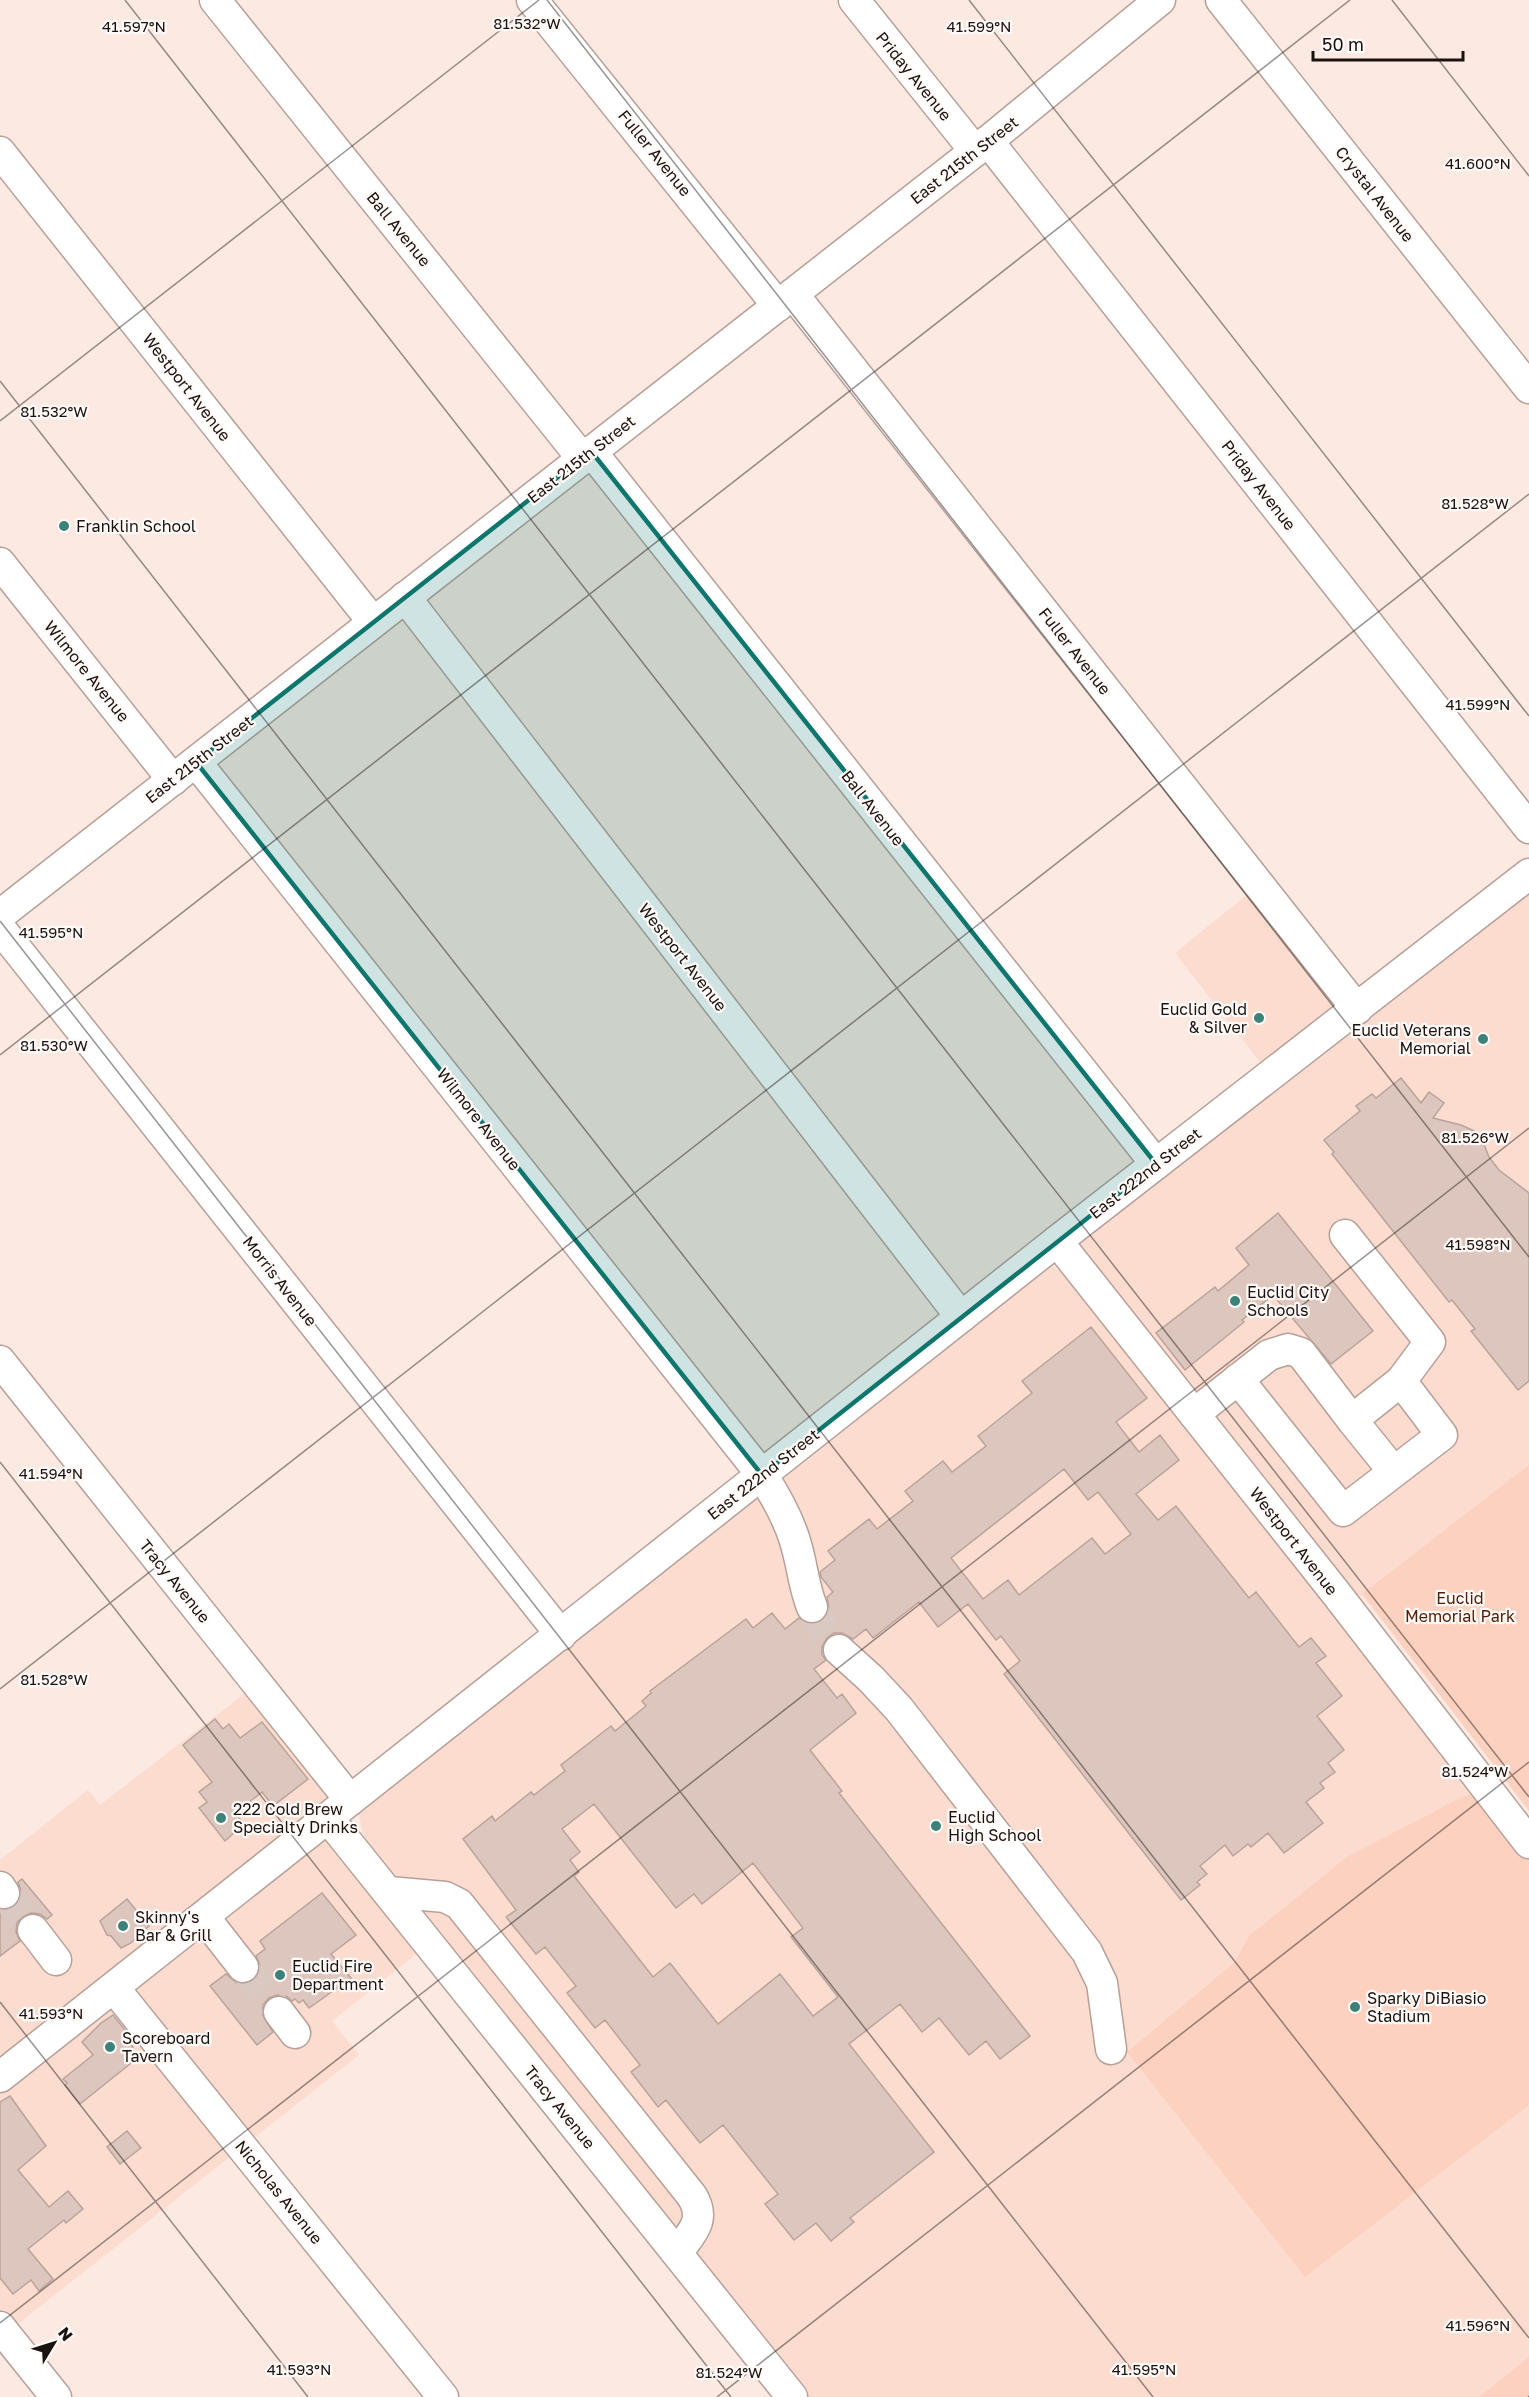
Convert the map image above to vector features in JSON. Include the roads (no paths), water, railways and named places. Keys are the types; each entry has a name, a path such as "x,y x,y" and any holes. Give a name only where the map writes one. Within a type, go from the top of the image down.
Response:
{"street":[{"name":"Ball Avenue","path":"215,0 587,455 1156,1164"},
{"name":"Fuller Avenue","path":"532,0 786,300 1357,1009"},
{"name":"Priday Avenue","path":"854,0 982,146 1529,828"},
{"name":"East 215th Street","path":"0,915 982,146 1160,0"},
{"name":"Crystal Avenue","path":"1221,0 1529,388"},
{"name":"Westport Avenue","path":"0,152 373,622"},
{"name":"Wilmore Avenue","path":"0,563 185,771 762,1475 777,1498 795,1539 806,1593 812,1607"},
{"name":"Westport Avenue","path":"405,597 961,1317"},
{"name":"East 222nd Street","path":"0,2077 1057,1241 1529,874"},
{"name":"Morris Avenue","path":"0,928 561,1635"},
{"path":"1345,1234 1430,1342 1401,1381 1352,1420"},
{"name":"Westport Avenue","path":"1057,1241 1529,1843"},
{"path":"1194,1414 1269,1355 1288,1348 1296,1350 1301,1353 1394,1472"},
{"name":"Tracy Avenue","path":"0,1361 339,1809 389,1892 792,2397"},
{"path":"1238,1379 1343,1511 1442,1435 1401,1381"},
{"path":"839,1650 899,1709 1087,1952 1102,1983 1110,2049"},
{"path":"389,1892 445,1897 459,1904 692,2196 699,2208 698,2223 677,2253"},
{"path":"204,1917 243,1966"},
{"path":"33,1930 56,1960"},
{"name":"Nicholas Avenue","path":"114,1988 443,2397"},
{"path":"0,2327 56,2397"}],"tunnel":[{"path":"812,1607 823,1629 839,1650"},
{"path":"4,1893 33,1930"},
{"path":"243,1967 279,2012"}],"place":[{"name":"Franklin School","path":"64,526"},
{"name":"Euclid Gold & Silver","path":"1259,1018"},
{"name":"Euclid Veterans Memorial","path":"1483,1039"},
{"name":"Euclid City Schools","path":"1235,1301"},
{"name":"222 Cold Brew Specialty Drinks","path":"221,1818"},
{"name":"Euclid High School","path":"936,1826"},
{"name":"Skinny's Bar & Grill","path":"123,1926"},
{"name":"Euclid Fire Department","path":"280,1975"},
{"name":"Sparky DiBiasio Stadium","path":"1355,2007"},
{"name":"Scoreboard Tavern","path":"110,2047"}],"park label":[{"name":"Euclid Memorial Park","path":"1460,1607"}]}
